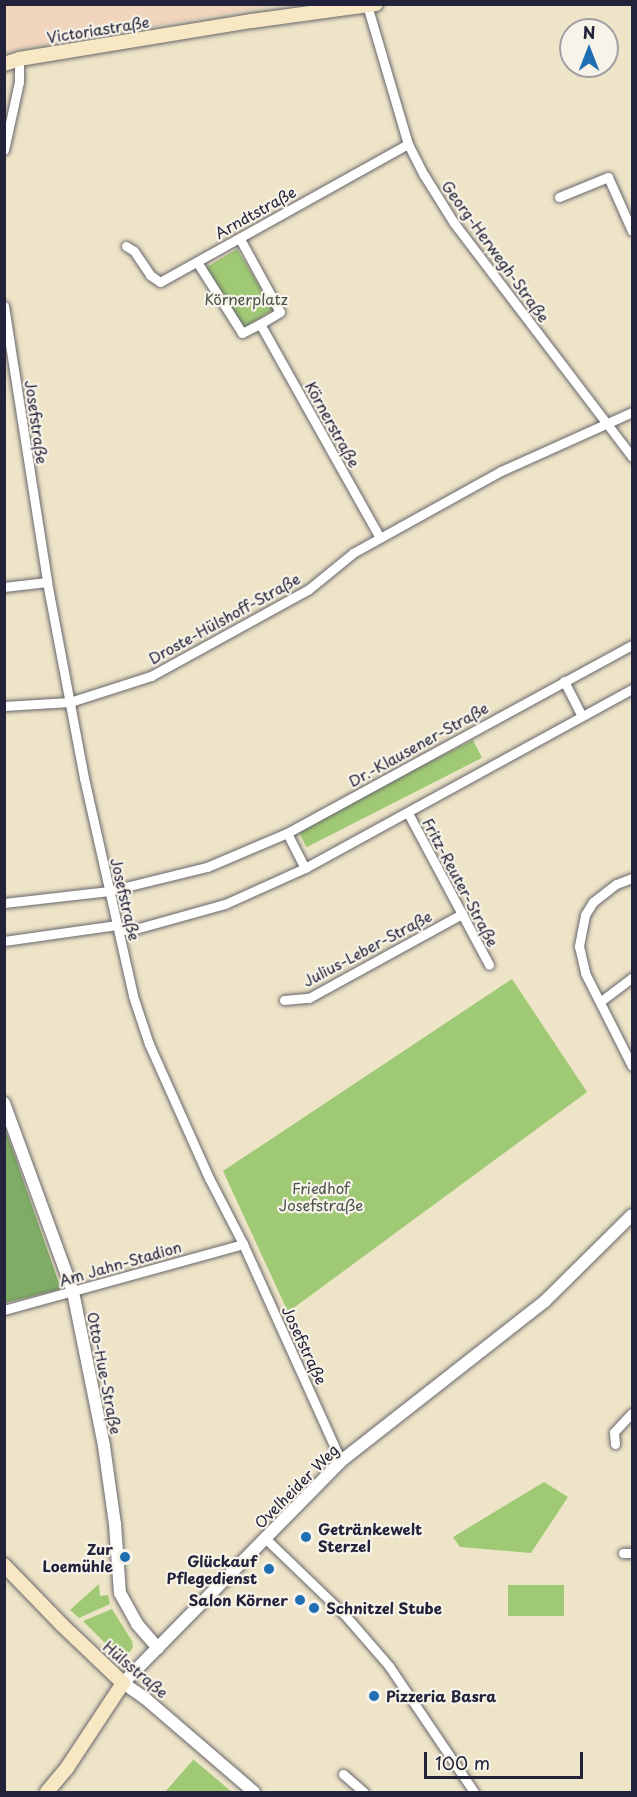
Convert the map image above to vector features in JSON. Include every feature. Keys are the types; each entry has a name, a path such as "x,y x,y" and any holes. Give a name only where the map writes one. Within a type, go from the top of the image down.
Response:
{"main road":[{"name":"Victoriastraße","path":"4,64 19,59 300,13 371,5"},
{"name":"Hülsstraße","path":"4,1565 79,1642 123,1683"},
{"name":"Ovelheider Weg","path":"47,1792 67,1768 123,1683"}],"street":[{"name":"Georg-Herwegh-Straße","path":"371,5 408,144 454,223 633,457"},
{"path":"4,150 19,82 19,59"},
{"name":"Arndtstraße","path":"126,246 134,251 150,275 160,282 408,144"},
{"path":"559,197 608,177 633,231"},
{"path":"196,262 242,333 260,324 280,312 240,238"},
{"name":"Josefstraße","path":"4,306 46,582 109,891 133,996 149,1044 209,1178 243,1244 342,1461"},
{"name":"Körnerstraße","path":"260,324 380,538"},
{"name":"Droste-Hülshoff-Straße","path":"4,706 70,702 151,676 309,589 353,553 501,471 633,412"},
{"path":"4,587 46,582"},
{"name":"Dr.-Klausener-Straße","path":"4,903 109,891 207,867 287,833 633,645"},
{"path":"564,681 582,716"},
{"path":"4,941 117,925 128,931 225,904 306,868 633,689"},
{"name":"Fritz-Reuter-Straße","path":"408,813 489,965"},
{"path":"287,833 306,868"},
{"path":"633,878 601,893 592,902 583,922 579,946 580,959 633,1066"},
{"name":"Julius-Leber-Straße","path":"284,1000 309,998 462,914"},
{"path":"601,1001 633,978"},
{"name":"Otto-Hue-Straße","path":"4,1103 73,1292 104,1446 115,1524 120,1593 137,1624 158,1648"},
{"name":"Ovelheider Weg","path":"123,1683 342,1461 545,1301 633,1215"},
{"name":"Am Jahn-Stadion","path":"4,1310 243,1244"},
{"path":"615,1444 614,1432 633,1413"},
{"path":"266,1539 344,1614 389,1666 474,1792"},
{"name":"Hülsstraße","path":"123,1683 147,1699 254,1792"},
{"path":"343,1774 364,1792"}],"shaded area":[{"path":"5,4 278,5 5,53"}],"green space":[{"name":"Körnerplatz","path":"237,249 274,310 242,329 205,268"},
{"path":"473,740 482,758 307,847 297,829"},
{"name":"Friedhof Josefstraße","path":"512,979 587,1092 288,1312 223,1171"},
{"path":"5,1128 61,1289 4,1303"},
{"path":"544,1482 568,1497 531,1553 460,1547 453,1537"},
{"path":"99,1584 100,1596 108,1595 110,1604 79,1618 70,1610"},
{"path":"508,1585 564,1585 564,1616 508,1616"},
{"path":"112,1609 132,1641 133,1647 127,1656 118,1656 83,1621"},
{"path":"194,1760 232,1792 165,1792"}],"place":[{"name":"Getränkewelt Sterzel","path":"306,1537"},
{"name":"Zur Loemühle","path":"125,1557"},
{"name":"Glückauf Pflegedienst","path":"269,1569"},
{"name":"Salon Körner","path":"300,1600"},
{"name":"Schnitzel Stube","path":"314,1608"},
{"name":"Pizzeria Basra","path":"374,1696"}]}
